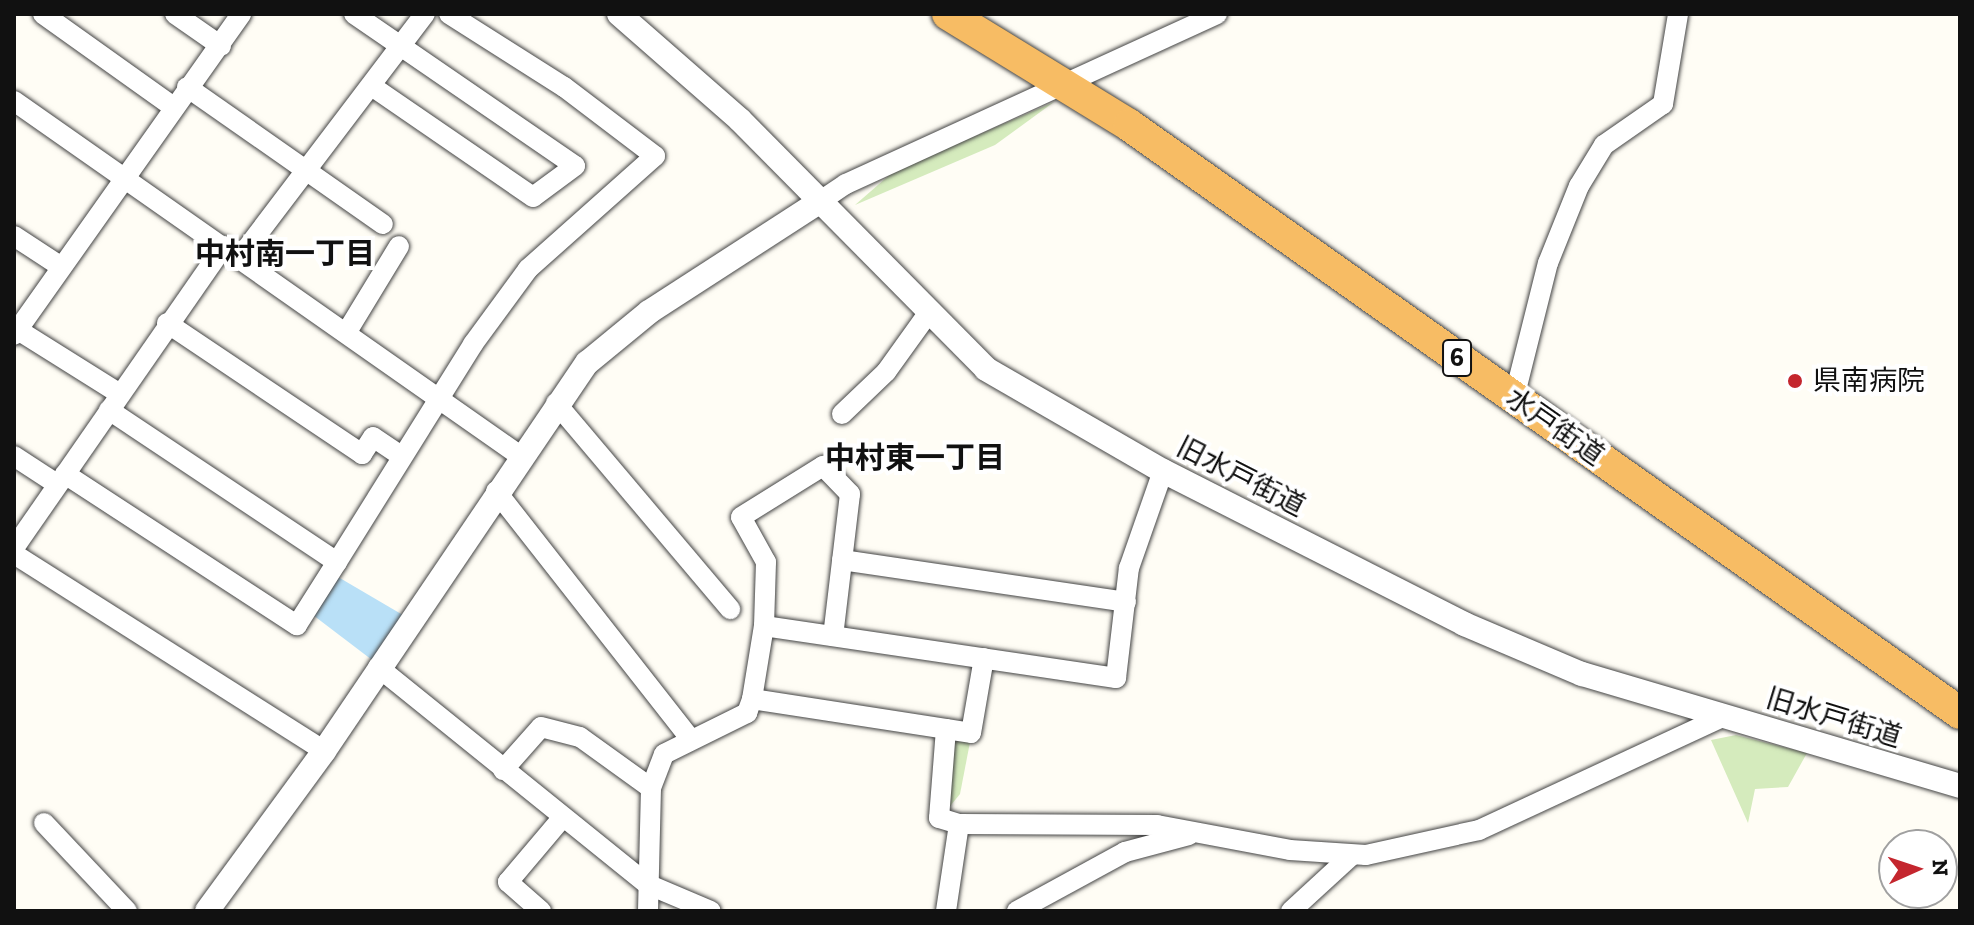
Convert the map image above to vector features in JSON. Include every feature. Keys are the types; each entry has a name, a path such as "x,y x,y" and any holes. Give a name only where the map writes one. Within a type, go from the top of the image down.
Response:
{"highway":[{"name":"水戸街道","path":"948,14 1068,84 1960,713"}],"street":[{"path":"43,14 172,106"},
{"path":"175,14 221,46"},
{"path":"241,14 221,46 122,175 16,333 337,562"},
{"path":"354,14 575,166 533,197 373,87"},
{"path":"14,548 167,323 305,173 373,87 425,14"},
{"path":"14,456 61,479 297,625 439,397 528,269 655,156 564,87 449,14"},
{"name":"旧水戸街道","path":"619,14 740,120 927,315 986,369 1163,471 1464,624 1582,674 1960,786"},
{"path":"207,911 324,751 519,455 556,403 614,338 831,191 1217,14"},
{"path":"1514,398 1548,263 1579,186 1604,145 1663,104 1678,14"},
{"path":"187,87 305,173 383,224"},
{"path":"14,101 348,330 519,455"},
{"path":"14,236 60,266"},
{"path":"348,330 399,246"},
{"path":"842,414 886,372 927,315"},
{"path":"167,323 362,454 373,437 401,456"},
{"path":"556,403 730,609"},
{"path":"648,911 651,788 664,754 747,713 752,699 764,626 766,562 741,517 823,466 850,494 833,636"},
{"path":"764,626 1116,678 1129,568 1163,471"},
{"path":"496,491 691,740"},
{"path":"14,554 324,751"},
{"path":"842,560 1126,602"},
{"path":"752,699 971,733 984,658"},
{"path":"378,667 647,884 711,911"},
{"path":"946,729 939,818 959,824 1157,825 1350,857 1479,830 1725,716"},
{"path":"503,770 541,727 580,737 651,788"},
{"path":"541,911 508,882 562,818"},
{"path":"44,823 127,911"},
{"path":"946,911 959,824"},
{"path":"1017,911 1125,852 1197,833"},
{"path":"1291,911 1350,857"}],"green space":[{"path":"1054,102 995,145 855,205 894,171"},
{"path":"949,733 971,737 960,794 943,815"},
{"path":"1736,735 1807,753 1788,787 1755,789 1748,823 1711,740"}],"water":[{"path":"333,574 408,618 376,663 309,612"}],"place":[{"name":"県南病院","path":"1795,381"}],"district":[{"name":"中村南一丁目","path":"285,254"},
{"name":"中村東一丁目","path":"915,458"}]}
